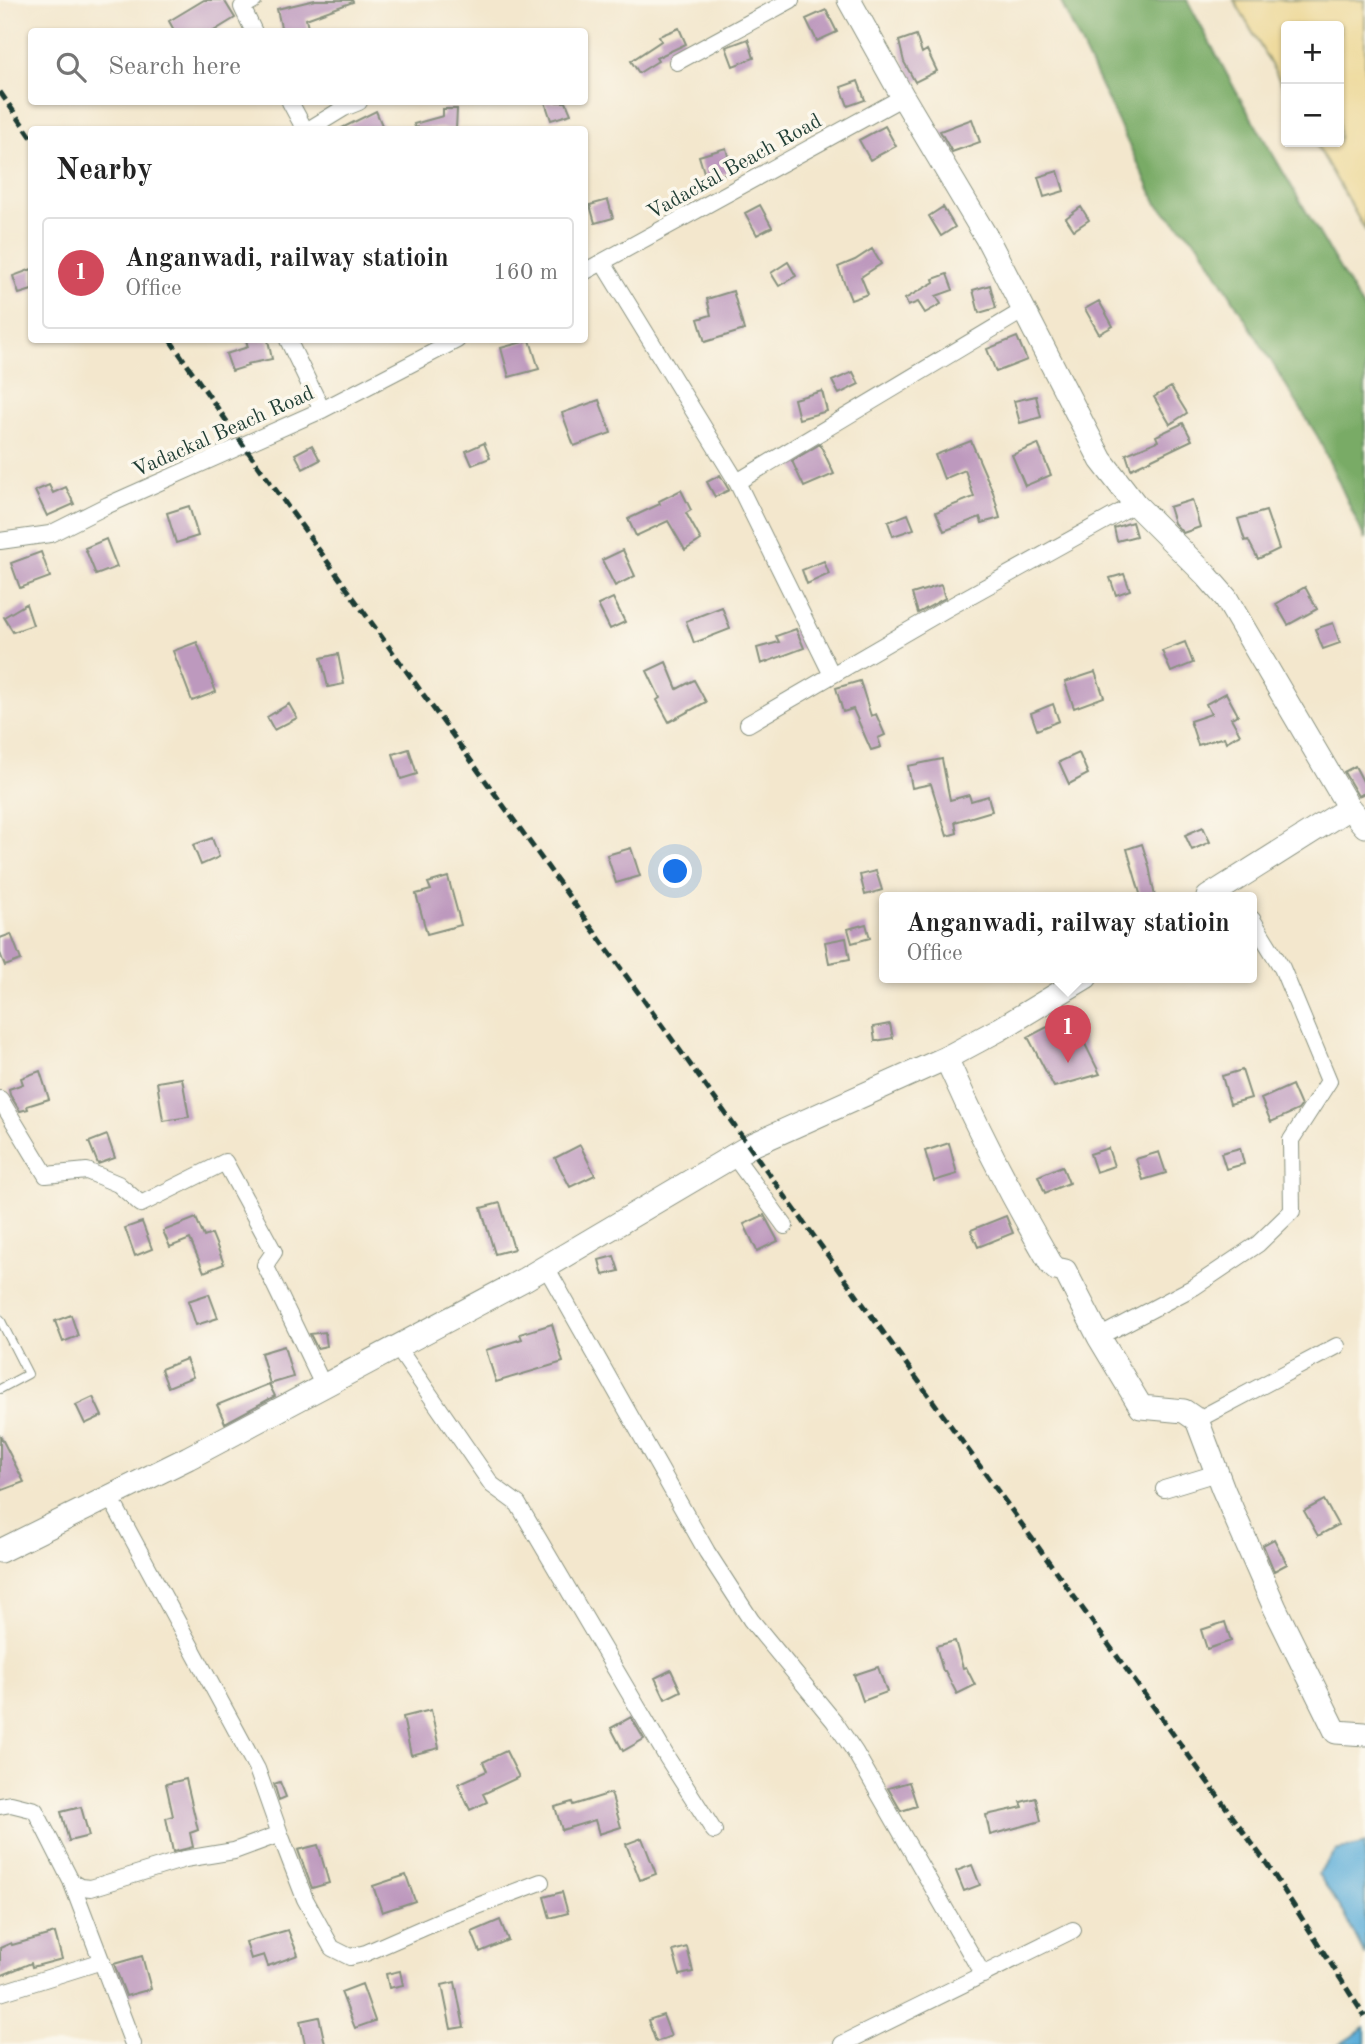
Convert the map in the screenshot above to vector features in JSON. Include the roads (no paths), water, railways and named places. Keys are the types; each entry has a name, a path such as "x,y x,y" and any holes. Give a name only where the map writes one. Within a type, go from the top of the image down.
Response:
{"main road":[{"path":"849,0 988,240 1101,460 1135,503 1226,598 1357,806 1365,826"},
{"path":"1233,890 1357,806"},
{"path":"0,1551 324,1387 546,1267 750,1146 946,1058 1076,983"},
{"path":"946,1058 1017,1206 1051,1264 1056,1269 1065,1271 1140,1406 1184,1411 1197,1420 1275,1608 1336,1732 1365,1734"}],"street":[{"path":"252,28 242,7 254,0"},
{"path":"677,62 791,0"},
{"name":"Vadackal Beach Road","path":"588,270 903,97"},
{"path":"292,105 304,126"},
{"path":"313,126 352,105"},
{"path":"603,263 737,482 832,675"},
{"path":"737,482 1024,310"},
{"path":"289,343 322,410"},
{"name":"Vadackal Beach Road","path":"0,541 50,534 108,505 322,410 451,343"},
{"path":"748,724 1135,503"},
{"path":"1100,1337 1194,1287 1258,1244 1292,1211 1291,1140 1329,1081 1282,968 1257,927"},
{"path":"0,1099 46,1175 87,1171 118,1184 141,1204 225,1162 274,1252 265,1265 324,1387"},
{"path":"734,1156 785,1226"},
{"path":"546,1267 707,1552 751,1620 848,1741 983,1975"},
{"path":"1197,1420 1337,1346"},
{"path":"397,1347 492,1485 518,1504 668,1759 714,1831"},
{"path":"1164,1489 1217,1473"},
{"path":"110,1497 257,1769 305,1899 332,1948 350,1957 366,1953 446,1918 541,1882"},
{"path":"0,1806 11,1804 35,1810 71,1881 133,2044"},
{"path":"71,1881 81,1887 91,1888 185,1859 234,1851 280,1835"},
{"path":"842,2044 1073,1930"},
{"path":"0,1993 102,1961"}],"lane":[{"path":"0,1319 28,1374 0,1389"}],"water":[{"path":"1365,1843 1365,1955 1344,1913 1318,1874 1336,1851"},
{"path":"1365,2028 1365,2044 1340,2044"}],"railway":[{"path":"0,92 28,132"},
{"path":"172,343 1269,1867 1365,2017"}],"place":[{"name":"Anganwadi, railway statioin","path":"1068,1063"}]}
